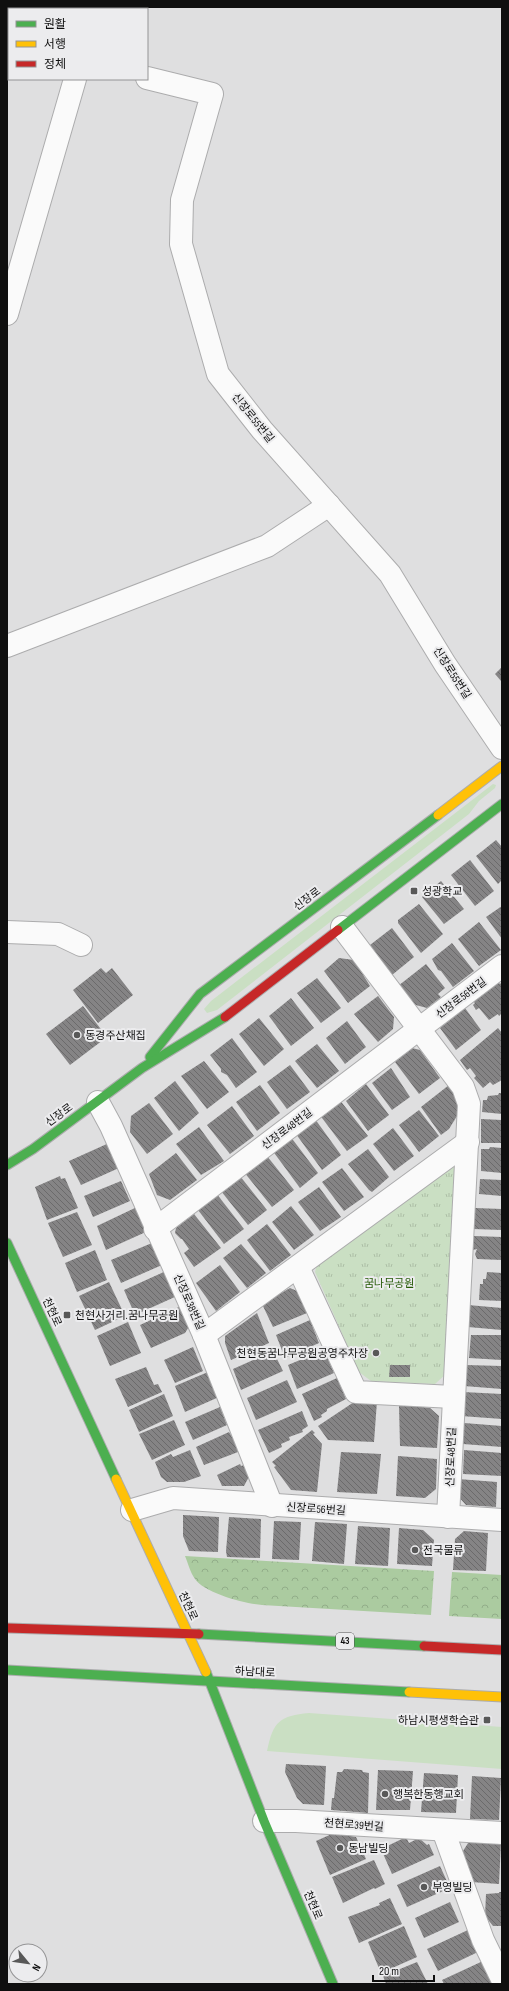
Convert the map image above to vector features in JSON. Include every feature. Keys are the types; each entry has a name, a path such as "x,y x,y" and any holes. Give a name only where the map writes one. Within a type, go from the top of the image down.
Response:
{"main road":[{"name":"신장로","path":"142,1068 200,994 502,766"},
{"name":"신장로","path":"7,1165 33,1149 142,1068 216,1024 502,804"},
{"name":"천현로","path":"7,1243 210,1681 264,1821 334,1984"},
{"name":"43","path":"7,1628 187,1633 502,1650"},
{"name":"하남대로","path":"7,1670 502,1697"}],"street":[{"name":"신장로55번길","path":"148,78 212,94 182,200 181,244 218,374 262,430 390,574 445,664 502,748"},
{"path":"7,314 75,80"},
{"path":"7,646 267,546 329,505"},
{"name":"신장로48번길","path":"342,927 463,1087 469,1104 448,1517"},
{"path":"7,932 58,934 81,945"},
{"name":"신장로56번길","path":"419,1030 502,966"},
{"name":"신장로48번길","path":"155,1229 419,1030"},
{"name":"신장로38번길","path":"98,1102 111,1126 155,1229 204,1335 272,1506"},
{"path":"204,1335 468,1142"},
{"path":"298,1267 356,1392 453,1397"},
{"name":"신장로56번길","path":"132,1510 173,1498 272,1506 502,1520"},
{"name":"천현로39번길","path":"264,1821 296,1821 502,1833"},
{"path":"443,1830 493,1940 502,1979"}],"green space":[{"path":"493,784 496,785 495,788 479,801 469,814 217,1010 207,1013 204,1009 211,1001"},
{"name":"꿈나무공원","path":"445,1161 458,1168 446,1374 435,1384 371,1381 359,1372 315,1272 319,1257"},
{"path":"185,1556 434,1571 431,1615 262,1605 246,1602 226,1597 207,1589 200,1584 195,1579"},
{"path":"452,1572 502,1575 502,1619 449,1616"},
{"path":"309,1713 502,1727 502,1769 267,1751 272,1733 279,1722 291,1716"}],"building":[{"path":"502,667 502,682 495,674"},
{"path":"496,840 502,847 502,880 498,884 476,856"},
{"path":"470,860 494,891 475,906 451,875"},
{"path":"441,881 464,909 444,924 422,897"},
{"path":"419,904 443,934 421,953 398,923 398,920"},
{"path":"502,906 502,939 486,917"},
{"path":"479,922 501,950 479,966 458,939"},
{"path":"392,928 414,957 392,975 370,945"},
{"path":"452,943 474,971 453,987 441,971 438,970 432,959"},
{"path":"339,958 354,960 370,986 348,1003 324,971"},
{"path":"426,964 445,988 438,994 441,997 427,1008 412,1004 398,986"},
{"path":"101,968 106,973 112,968 133,995 98,1023 73,990"},
{"path":"317,978 341,1008 321,1023 297,993"},
{"path":"498,982 500,984 502,982 502,1013 499,1016 498,1014 489,1020 479,1008 476,1010 473,1005 475,1003 473,1001"},
{"path":"378,996 394,1017 393,1029 378,1042 354,1014"},
{"path":"291,998 314,1028 291,1046 269,1016"},
{"name":"동경주산채집","path":"83,1006 107,1037 70,1065 46,1034"},
{"path":"465,1008 481,1030 456,1050 440,1028"},
{"path":"259,1018 284,1049 264,1066 239,1034"},
{"path":"347,1021 366,1047 345,1064 326,1038"},
{"path":"498,1028 502,1033 502,1080 493,1085 490,1082 483,1088 474,1078 476,1076 470,1068 467,1070 460,1060"},
{"path":"232,1038 257,1072 236,1088 227,1075 221,1072 221,1069 210,1055"},
{"path":"317,1044 339,1071 317,1088 295,1061"},
{"path":"412,1048 420,1050 440,1078 419,1094 395,1062"},
{"path":"204,1061 229,1092 207,1109 181,1076"},
{"path":"290,1065 310,1092 287,1109 267,1082"},
{"path":"391,1068 410,1097 392,1110 372,1083"},
{"path":"175,1081 199,1113 179,1131 154,1098"},
{"path":"366,1084 389,1115 368,1131 346,1101"},
{"path":"260,1085 280,1113 257,1131 236,1102"},
{"path":"449,1085 458,1100 457,1116 449,1129 441,1135 421,1107"},
{"path":"499,1093 502,1093 502,1114 482,1112 483,1100 487,1100 488,1096 498,1095"},
{"path":"339,1099 368,1136 347,1151 319,1114"},
{"path":"149,1103 173,1134 147,1154 130,1132 131,1116"},
{"path":"232,1106 254,1136 230,1154 207,1125"},
{"path":"419,1110 439,1136 419,1152 399,1125"},
{"path":"315,1119 341,1155 322,1170 296,1134"},
{"path":"481,1119 502,1120 502,1143 481,1143"},
{"path":"199,1127 224,1161 201,1175 176,1144"},
{"path":"393,1128 414,1156 394,1171 373,1144"},
{"path":"290,1136 318,1173 300,1188 272,1150"},
{"path":"109,1143 119,1168 81,1185 69,1161"},
{"path":"490,1147 502,1148 502,1173 481,1171 481,1149 489,1149"},
{"path":"368,1149 389,1177 372,1192 348,1164"},
{"path":"176,1153 197,1180 170,1200 157,1195 149,1174"},
{"path":"267,1156 294,1190 272,1207 244,1172"},
{"path":"342,1168 364,1197 344,1211 322,1182"},
{"path":"60,1176 61,1179 65,1178 78,1208 47,1220 35,1187"},
{"path":"240,1176 267,1210 248,1225 221,1191"},
{"path":"480,1179 502,1180 502,1196 479,1194"},
{"path":"121,1181 130,1201 93,1217 84,1196"},
{"path":"319,1187 341,1217 320,1231 298,1202"},
{"path":"216,1193 244,1229 224,1244 198,1210"},
{"path":"291,1206 314,1235 294,1250 272,1222"},
{"path":"137,1207 148,1231 106,1250 97,1226"},
{"path":"475,1208 502,1209 502,1230 473,1229"},
{"path":"77,1212 92,1245 63,1257 48,1223"},
{"path":"194,1214 221,1248 194,1267 184,1253 189,1249 182,1239 175,1233 176,1228"},
{"path":"267,1224 291,1255 270,1271 247,1240"},
{"path":"474,1236 502,1237 502,1260 477,1259 475,1254 477,1249 473,1250"},
{"path":"152,1243 162,1265 121,1283 111,1260"},
{"path":"241,1244 266,1273 247,1288 223,1258"},
{"path":"95,1250 107,1280 77,1292 65,1263"},
{"path":"220,1265 240,1292 216,1311 196,1283"},
{"path":"166,1271 177,1296 135,1315 124,1290"},
{"path":"487,1272 502,1273 502,1301 479,1300 480,1284 483,1284 483,1279 486,1279"},
{"path":"109,1282 125,1316 95,1330 79,1296"},
{"path":"290,1288 297,1291 307,1313 273,1327 262,1304"},
{"path":"468,1305 502,1308 502,1330 468,1327"},
{"path":"181,1306 190,1325 185,1333 151,1348 140,1325"},
{"path":"257,1313 269,1343 231,1360 225,1343 225,1336"},
{"path":"310,1320 319,1343 285,1358 276,1335"},
{"path":"128,1322 141,1353 110,1366 97,1336"},
{"path":"471,1335 502,1335 502,1360 469,1358"},
{"path":"193,1347 203,1371 175,1383 164,1360"},
{"path":"324,1350 334,1373 297,1389 288,1365"},
{"path":"273,1351 283,1371 241,1390 233,1369"},
{"path":"390,1365 410,1365 410,1377 389,1377"},
{"path":"466,1365 502,1366 502,1389 464,1386"},
{"path":"146,1367 154,1385 158,1384 162,1392 128,1407 115,1379"},
{"path":"208,1372 219,1397 185,1412 175,1386"},
{"path":"337,1378 346,1399 327,1409 327,1411 321,1415 322,1417 314,1421 302,1394"},
{"path":"287,1380 297,1402 256,1420 247,1398"},
{"path":"463,1392 502,1394 502,1419 461,1416"},
{"path":"164,1394 173,1416 139,1432 129,1410"},
{"path":"357,1400 377,1401 374,1442 328,1440 318,1426"},
{"path":"405,1405 430,1408 439,1416 437,1448 400,1446 399,1406"},
{"path":"220,1407 227,1425 193,1440 185,1422"},
{"path":"302,1411 308,1426 302,1430 303,1432 289,1437 290,1440 281,1444 282,1447 269,1453 258,1430"},
{"path":"174,1420 185,1445 152,1460 139,1434"},
{"path":"464,1423 502,1426 502,1447 463,1444"},
{"path":"312,1430 315,1433 313,1434 322,1444 317,1492 291,1490 272,1462"},
{"path":"229,1432 237,1445 238,1452 204,1465 196,1447"},
{"path":"190,1450 201,1476 184,1482 167,1482 161,1477 155,1462 171,1454 173,1457"},
{"path":"464,1450 502,1453 502,1476 463,1474"},
{"path":"341,1452 381,1454 377,1494 337,1492"},
{"path":"398,1456 437,1459 436,1489 425,1498 396,1496"},
{"path":"240,1464 241,1466 247,1464 251,1473 244,1486 222,1486 217,1475"},
{"path":"458,1479 497,1482 496,1507 466,1505 457,1495"},
{"path":"183,1515 219,1517 218,1552 189,1551 183,1536"},
{"path":"229,1517 261,1519 260,1558 227,1557 226,1551"},
{"path":"274,1521 301,1522 299,1560 272,1559"},
{"path":"315,1522 347,1524 344,1564 312,1561"},
{"path":"358,1526 390,1528 388,1566 355,1564"},
{"path":"399,1528 423,1530 434,1540 432,1566 397,1564"},
{"path":"464,1531 488,1533 486,1571 453,1570 455,1539"},
{"path":"286,1764 326,1766 324,1805 303,1804 297,1798 285,1772"},
{"path":"344,1769 362,1770 363,1772 369,1773 368,1813 331,1810 337,1772 342,1772"},
{"path":"378,1770 413,1771 410,1810 376,1810"},
{"path":"424,1773 458,1775 456,1813 421,1812"},
{"path":"472,1776 501,1778 499,1820 470,1819"},
{"name":"동남빌딩","path":"334,1833 356,1837 366,1859 330,1875 316,1841"},
{"path":"406,1837 409,1843 419,1838 427,1845 429,1844 434,1855 392,1874 381,1849"},
{"path":"470,1840 501,1842 499,1884 471,1882 462,1861 463,1851"},
{"path":"374,1860 385,1884 343,1903 332,1877"},
{"name":"부영빌딩","path":"440,1866 450,1888 407,1907 397,1885"},
{"path":"502,1892 502,1926 493,1926 485,1916 486,1894"},
{"path":"390,1898 402,1924 359,1943 348,1917 380,1905 379,1903"},
{"path":"450,1902 459,1922 424,1938 415,1918"},
{"path":"404,1926 417,1957 381,1973 368,1942"},
{"path":"468,1930 478,1952 438,1971 427,1949"},
{"path":"483,1961 493,1984 444,1984 442,1980"},
{"path":"417,1962 428,1984 386,1984 383,1976"}],"traffic: fast":[{"path":"338,930 502,804"},
{"path":"150,1057 200,994 438,815"},
{"path":"7,1165 33,1149 142,1068 225,1017"},
{"path":"7,1243 116,1479"},
{"path":"199,1634 424,1646"},
{"path":"7,1670 409,1692"},
{"path":"206,1672 264,1821 333,1984"}],"traffic: slow":[{"path":"438,815 502,766"},
{"path":"116,1479 206,1672"},
{"path":"409,1692 502,1697"}],"traffic: jam":[{"path":"225,1017 338,930"},
{"path":"7,1628 199,1634"},
{"path":"424,1646 502,1650"}],"place":[{"name":"성광학교","path":"414,891"},
{"name":"동경주산채집","path":"77,1035"},
{"name":"천현사거리.꿈나무공원","path":"67,1315"},
{"name":"천현동꿈나무공원공영주차장","path":"376,1353"},
{"name":"전국물류","path":"415,1550"},
{"name":"하남시평생학습관","path":"487,1720"},
{"name":"행복한동행교회","path":"385,1794"},
{"name":"동남빌딩","path":"340,1848"},
{"name":"부영빌딩","path":"424,1887"}]}
